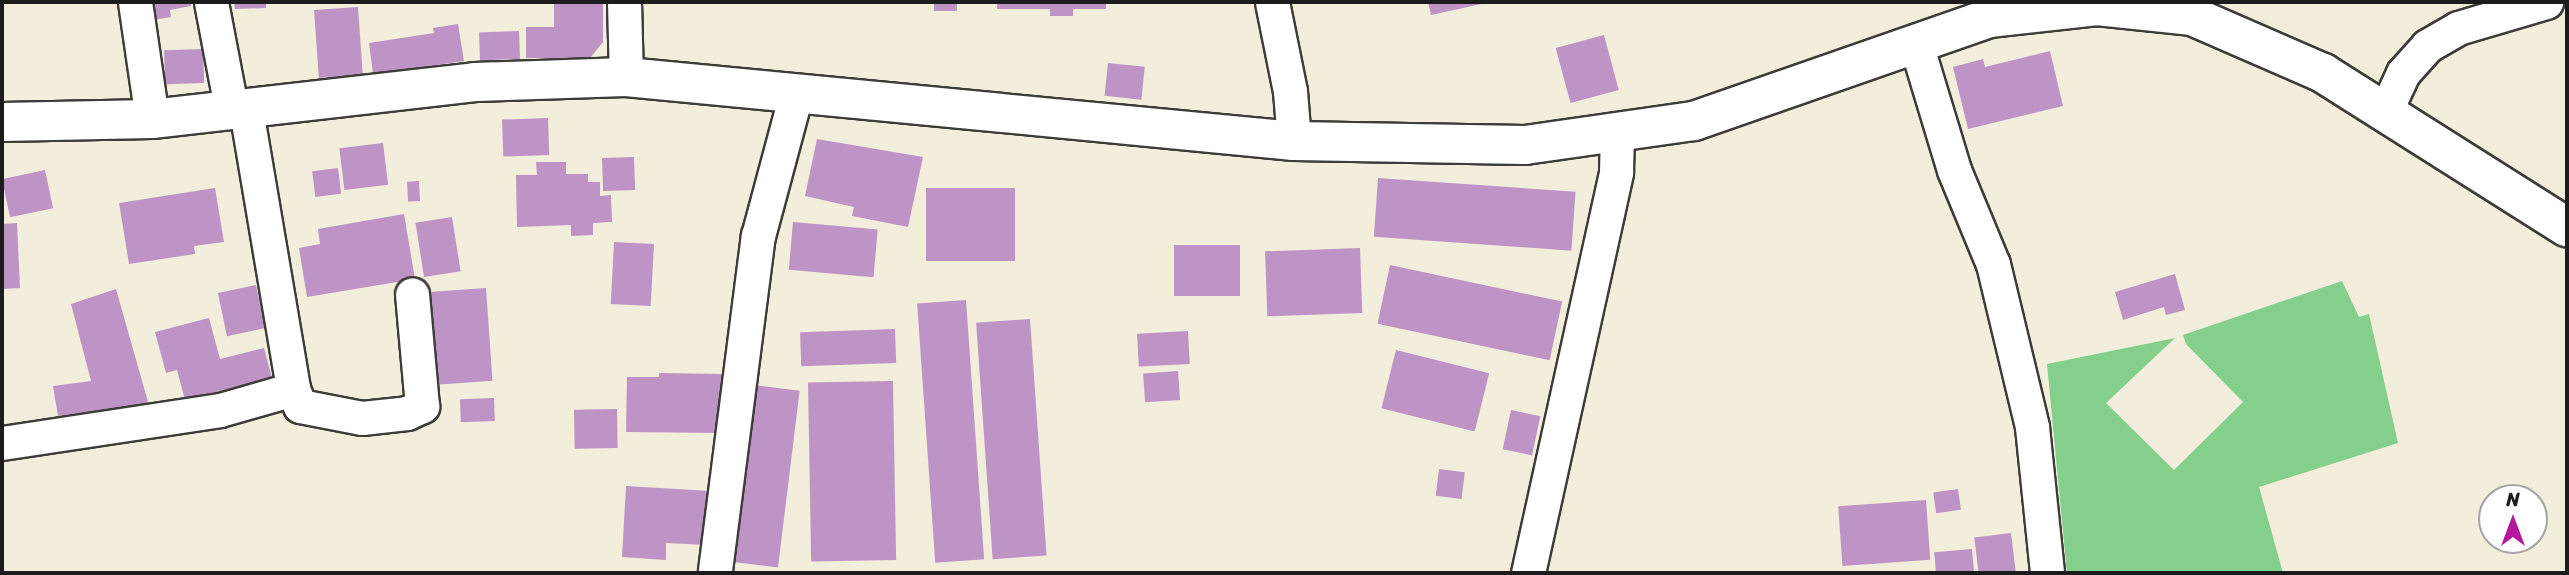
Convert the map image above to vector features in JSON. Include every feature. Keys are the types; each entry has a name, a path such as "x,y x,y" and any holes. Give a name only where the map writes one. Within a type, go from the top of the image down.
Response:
{"street":[{"path":"135,2 152,118"},
{"path":"211,2 239,111 293,389 300,406 362,418 407,413 422,406 412,294"},
{"path":"624,2 626,78"},
{"path":"1272,2 1290,91 1294,141"},
{"path":"2385,113 2403,73 2427,46 2458,28 2546,2"},
{"path":"2,122 152,118 239,111 475,82 626,78 1294,141 1525,145 1694,121 1989,18 2065,5 2097,6 2192,16 2323,73 2567,227"},
{"path":"1916,44 1954,170 1993,264 2032,427 2047,573"},
{"path":"715,570 758,236 796,94"},
{"path":"1528,573 1616,172 1617,132"},
{"path":"2,443 220,410 293,389"}],"green space":[{"path":"2342,281 2359,317 2369,314 2398,443 2259,487 2283,573 2067,573 2047,364 2175,338 2106,403 2174,470 2243,402 2186,344 2183,335"}],"building":[{"path":"150,2 190,2 191,6 170,10 171,17 153,20"},
{"path":"234,2 266,2 266,8 235,9"},
{"path":"554,2 603,2 603,42 590,58 526,58 526,27 554,27"},
{"path":"934,2 957,2 957,11 934,11"},
{"path":"997,2 1106,2 1106,9 1073,9 1073,16 1050,16 1050,9 997,9"},
{"path":"1428,2 1486,2 1486,3 1431,15"},
{"path":"358,7 363,75 319,78 314,10"},
{"path":"458,24 464,61 373,74 369,43 434,33 433,28"},
{"path":"519,31 520,59 480,60 479,32"},
{"path":"1604,35 1619,90 1570,103 1556,48"},
{"path":"203,49 204,83 165,84 164,50"},
{"path":"2050,51 2063,106 1968,129 1953,67 1983,59 1985,67"},
{"path":"1108,63 1145,67 1141,100 1105,96"},
{"path":"548,118 549,155 503,157 502,120"},
{"path":"817,139 923,157 908,227 852,216 854,207 805,196"},
{"path":"383,143 388,185 344,190 339,148"},
{"path":"634,157 635,190 603,191 602,158"},
{"path":"536,162 566,162 566,174 588,174 588,182 600,182 600,196 611,195 612,222 593,223 593,235 571,236 571,225 517,227 516,175 537,175"},
{"path":"338,168 341,194 315,197 312,171"},
{"path":"45,170 53,208 10,217 2,179"},
{"path":"1378,178 1576,192 1571,251 1374,237"},
{"path":"419,181 420,201 408,202 407,182"},
{"path":"215,188 224,242 194,246 195,254 129,264 119,203"},
{"path":"926,188 1015,188 1015,261 926,261"},
{"path":"404,214 415,279 307,297 299,248 320,244 318,229"},
{"path":"452,217 461,271 424,277 415,223"},
{"path":"793,222 878,229 873,277 789,270"},
{"path":"17,223 20,288 2,289 2,224"},
{"path":"614,242 654,244 651,306 611,304"},
{"path":"1174,245 1240,245 1240,296 1174,296"},
{"path":"1360,248 1362,313 1267,316 1265,251"},
{"path":"1390,265 1562,302 1550,360 1378,324"},
{"path":"2175,274 2185,310 2166,315 2164,307 2123,320 2115,292"},
{"path":"256,285 265,328 227,336 218,293"},
{"path":"486,288 492,381 436,385 429,292"},
{"path":"116,289 148,402 142,408 104,417 102,410 58,416 53,386 91,381 71,304"},
{"path":"966,300 984,559 935,563 917,303"},
{"path":"209,318 220,359 264,348 272,378 185,400 177,370 166,373 155,332"},
{"path":"1030,319 1047,555 993,559 976,323"},
{"path":"895,329 896,363 801,366 800,332"},
{"path":"1188,331 1190,364 1139,367 1137,334"},
{"path":"1396,350 1489,373 1475,431 1381,408"},
{"path":"1178,371 1180,400 1145,402 1143,373"},
{"path":"659,373 722,374 721,433 626,432 627,377 659,377"},
{"path":"893,381 896,560 811,561 808,382"},
{"path":"753,385 800,391 778,567 731,562"},
{"path":"494,398 495,421 461,422 460,399"},
{"path":"617,409 618,448 575,449 574,410"},
{"path":"1511,410 1540,416 1532,455 1503,449"},
{"path":"1439,469 1465,472 1462,499 1436,496"},
{"path":"626,486 710,491 707,545 666,543 666,560 622,557"},
{"path":"1958,489 1961,510 1936,513 1933,492"},
{"path":"1926,500 1930,560 1842,566 1838,506"},
{"path":"2011,533 2016,572 1979,573 1974,538"},
{"path":"1972,549 1974,573 1936,573 1934,552"}]}
